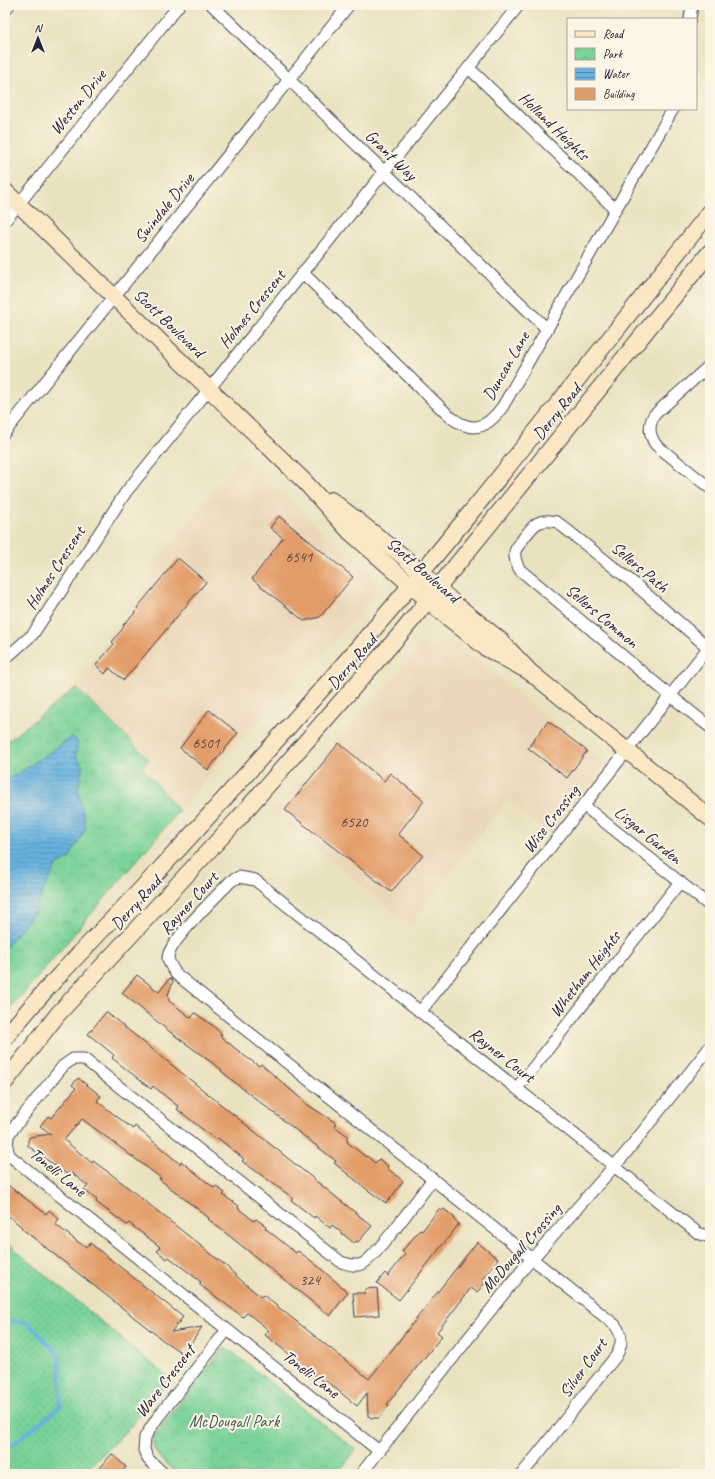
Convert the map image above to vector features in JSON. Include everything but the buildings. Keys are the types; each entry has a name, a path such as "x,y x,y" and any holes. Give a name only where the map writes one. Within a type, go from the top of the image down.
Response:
{"main road":[{"name":"Scott Boulevard","path":"5,191 305,482 352,516 434,595 486,648 530,672 710,818"},
{"name":"Derry Road","path":"5,1038 26,1011 110,919 160,869 316,696 416,579 710,212"},
{"name":"Derry Road","path":"5,1082 58,1014 238,819 434,595 710,252"}],"street":[{"path":"5,10 9,5"},
{"name":"Weston Drive","path":"5,221 179,5"},
{"name":"Grant Way","path":"212,5 547,329"},
{"name":"Swindale Drive","path":"5,432 349,5"},
{"name":"Holmes Crescent","path":"5,659 33,634 117,504 519,5"},
{"path":"690,18 692,5"},
{"name":"Holland Heights","path":"469,68 615,209"},
{"name":"Duncan Lane","path":"303,273 448,415 464,426 481,426 492,420 498,413 672,110"},
{"path":"710,365 654,415 650,426 652,438 656,445 710,488"},
{"name":"Sellers Path","path":"542,521 550,520 563,525 709,648"},
{"name":"Sellers Common","path":"542,521 535,524 515,552 515,561 520,570 587,624 669,696 710,727"},
{"name":"Wise Crossing","path":"420,1012 626,750 709,648"},
{"name":"Lisgar Garden","path":"584,805 710,906"},
{"name":"Rayner Court","path":"532,1258 176,974 169,962 170,950 173,944 231,881 239,877 255,880 698,1233 710,1237"},
{"name":"Whetham Heights","path":"517,1088 680,882"},
{"name":"McDougall Crossing","path":"361,1474 532,1258 614,1166 710,1047"},
{"name":"Tonelli Lane","path":"380,1451 10,1156 7,1142 10,1131 68,1062 79,1058 88,1061 341,1262 356,1266 368,1259 432,1179"},
{"name":"Silver Court","path":"522,1474 616,1356 622,1342 620,1331 615,1324 532,1258"},
{"name":"Ware Crescent","path":"164,1474 148,1459 144,1450 145,1437 158,1417 227,1330"}],"shaded area":[{"path":"242,455 328,537 378,579 376,591 368,603 329,647 205,778 191,799 179,811 142,767 149,759 76,689 167,549"},
{"path":"450,638 603,762 600,771 550,834 507,800 410,925 271,813 384,688 420,645 437,645"}],"green space":[{"path":"76,688 149,759 142,767 179,811 5,1015 5,743"},
{"path":"5,1241 170,1379 131,1426 83,1474 5,1474 5,1393 8,1391 5,1389"},
{"name":"McDougall Park","path":"227,1348 356,1450 337,1474 178,1474 160,1458 154,1449 153,1437 222,1350"}],"water":[{"path":"72,737 78,742 76,756 83,766 78,789 86,828 69,859 56,866 43,891 36,910 5,948 5,780 19,773"}],"waterway":[{"path":"5,1321 27,1322 59,1355 61,1406 5,1450"}]}
